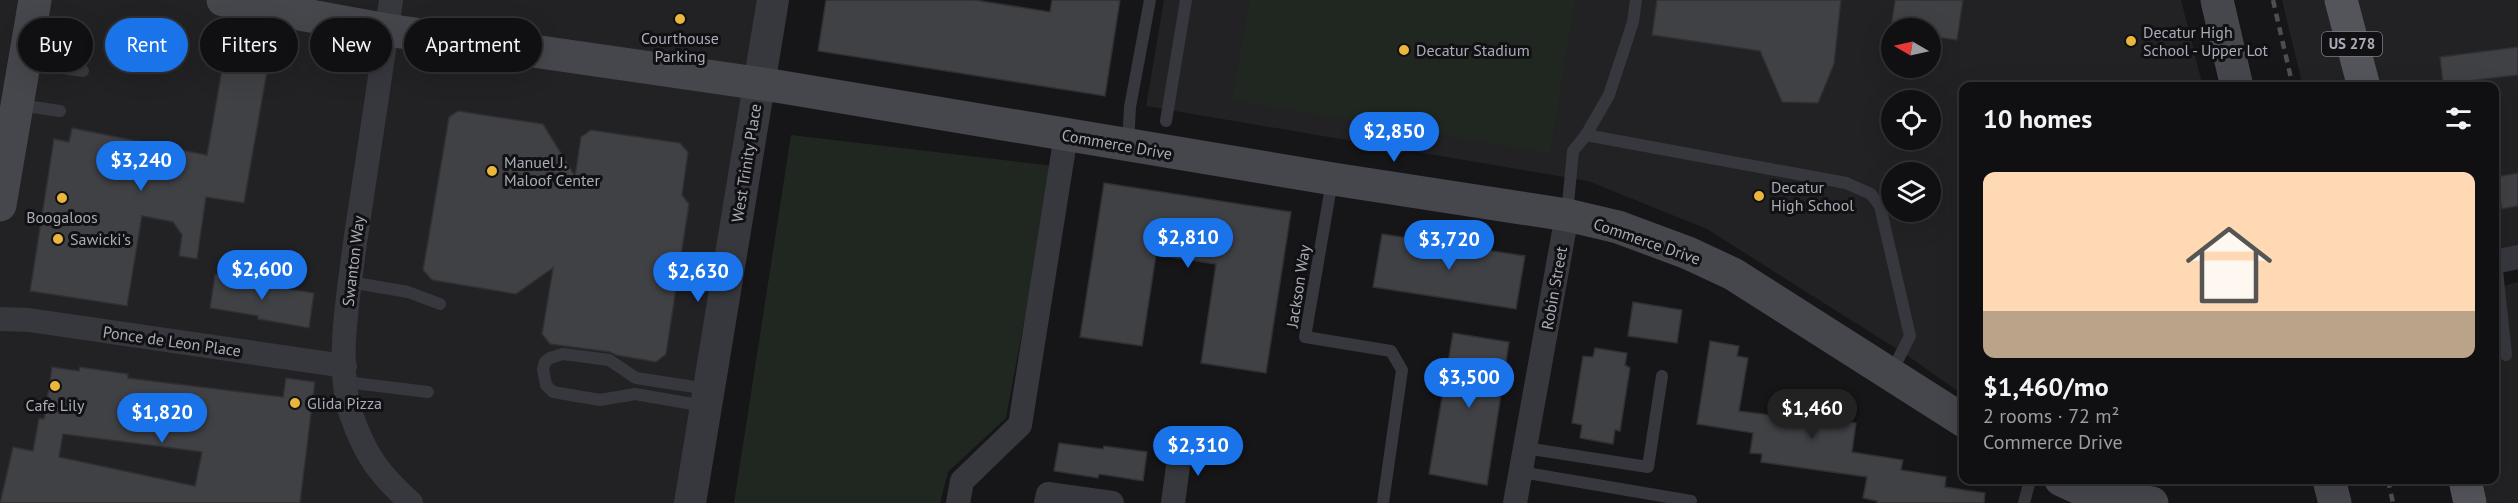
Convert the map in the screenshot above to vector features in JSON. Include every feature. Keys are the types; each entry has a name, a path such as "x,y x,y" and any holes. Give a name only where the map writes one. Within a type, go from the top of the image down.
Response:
{"main road":[{"path":"32,18 35,0"},
{"name":"Commerce Drive","path":"223,0 389,15 759,84 1332,180 1567,215 1618,227 1688,253 1733,274 1959,418"},
{"path":"2217,0 2236,82"},
{"name":"US 278","path":"2341,0 2363,82"},
{"path":"0,205 5,148 18,105 23,72"},
{"path":"2068,484 2092,499 2152,503"},
{"path":"2330,484 2335,503"},
{"path":"2466,484 2470,503"}],"street":[{"name":"West Trinity Place","path":"690,503 773,0"},
{"name":"Swanton Way","path":"389,15 346,311 345,374 350,412 366,450 382,477 411,503"},
{"path":"957,503 962,481 1020,425 1066,135"},
{"name":"Robin Street","path":"1515,503 1567,215"},
{"name":"Ponce de Leon Place","path":"0,319 29,320 345,374"},
{"path":"1173,503 1181,444"},
{"path":"1046,503 1048,494 1112,503"}],"lane":[{"path":"1128,146 1130,107 1150,0"},
{"path":"1166,121 1186,0"},
{"path":"1567,215 1573,151 1586,135 1609,95 1633,22 1636,0"},
{"path":"18,105 60,111"},
{"path":"1586,135 1846,183 1871,194 1880,206 1910,336 1891,373"},
{"name":"Jackson Way","path":"1332,180 1305,337 1390,351 1402,370 1383,503"},
{"path":"2503,260 2506,355"},
{"path":"350,282 408,292 440,304"},
{"path":"563,354 609,360 636,378 707,398 635,394 600,400 553,392 546,385 543,369 545,362 550,358 563,354"},
{"path":"345,374 428,392"},
{"path":"1525,447 1648,467 1662,376"},
{"path":"1521,472 1692,501"},
{"path":"2024,503 2029,484"}],"shaded area":[{"path":"0,0 763,0 695,503 0,503"},
{"name":"Decatur High School","path":"1164,0 2181,0 2202,82 1959,82 1959,392 1911,358 1707,229 1588,181 1146,106"},
{"name":"Decatur Stadium","path":"1250,0 1575,0 1550,153 1232,100"},
{"path":"2282,0 2518,0 2518,261 2499,264 2499,82 2302,82"},
{"path":"791,135 1053,166 1006,418 948,472 940,503 734,503"},
{"path":"2518,282 2518,503 2480,503 2475,484 2499,484 2499,287"}],"building":[{"path":"826,0 975,0 1050,12 1052,0 1120,0 1105,96 818,51"},
{"path":"1657,0 1841,0 1834,64 1818,103 1782,102 1760,51 1652,35"},
{"path":"1895,0 1963,0 1957,40 1941,38 1941,18 1892,18"},
{"path":"2518,47 2518,75 2443,82 2440,57"},
{"path":"222,72 267,72 244,203 206,197 197,259 179,256 182,235 173,222 142,216 127,306 30,291 54,139 69,142 72,128 207,155"},
{"path":"458,111 543,124 575,176 581,137 591,130 680,143 688,152 682,195 689,204 666,354 656,362 610,352 550,344 542,334 553,268 516,294 432,280 423,270 449,117"},
{"path":"2518,173 2518,206 2502,209 2499,176"},
{"path":"1104,183 1291,212 1266,373 1201,363 1216,264 1156,255 1142,346 1080,337"},
{"path":"1382,234 1525,256 1516,309 1373,287"},
{"path":"215,274 314,293 309,328 210,308"},
{"path":"1633,302 1682,310 1677,343 1628,336"},
{"path":"1453,333 1509,342 1487,485 1429,474"},
{"path":"1710,341 1739,346 1737,356 1748,358 1739,411 1839,424 1840,420 1856,423 1852,452 1903,460 1901,470 1946,477 1945,487 1985,493 1984,503 1877,503 1877,501 1863,498 1867,477 1761,462 1762,454 1750,453 1753,433 1697,424"},
{"path":"1595,348 1627,353 1625,365 1630,368 1620,431 1615,430 1613,444 1580,438 1582,425 1572,423 1583,356 1593,357"},
{"path":"52,367 79,371 80,367 128,374 128,378 283,397 286,378 315,382 300,503 0,503 13,447 33,451 39,418 44,419","holes":["63,434 202,452 195,486 59,457"]},
{"path":"1059,443 1147,452 1143,481 1099,474 1098,478 1054,471"}],"railway":[{"path":"2273,0 2292,82"},
{"path":"2389,484 2393,503"}],"place":[{"name":"Courthouse Parking","path":"680,19"},
{"name":"Decatur High School - Upper Lot","path":"2131,41"},
{"name":"Decatur Stadium","path":"1404,50"},
{"name":"Manuel J. Maloof Center","path":"492,171"},
{"name":"Decatur High School","path":"1759,196"},
{"name":"Boogaloos","path":"62,198"},
{"name":"Sawicki's","path":"58,239"},
{"name":"Cafe Lily","path":"55,386"},
{"name":"Glida Pizza","path":"295,403"}]}
